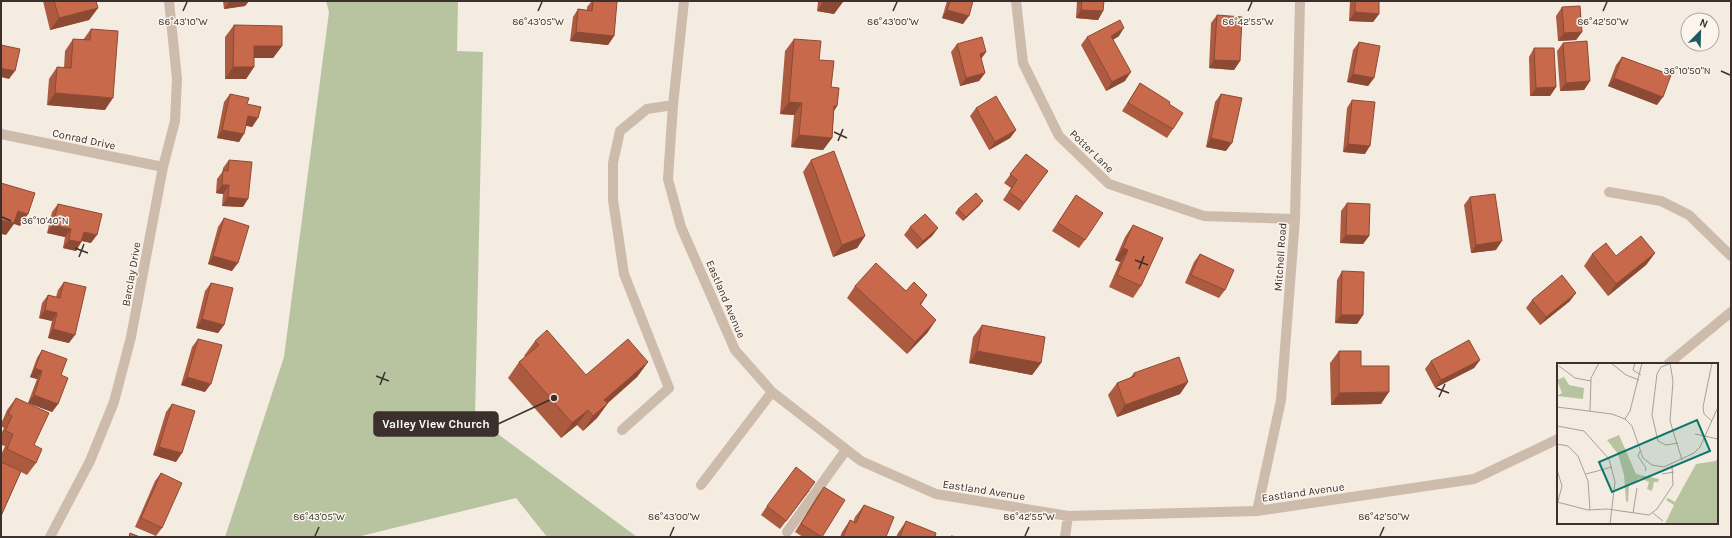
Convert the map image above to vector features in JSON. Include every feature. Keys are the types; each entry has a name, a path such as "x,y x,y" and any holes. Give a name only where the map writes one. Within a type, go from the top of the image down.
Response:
{"street":[{"name":"Barclay Drive","path":"50,537 90,461 114,402 131,337 163,167 175,121 177,78 170,1"},
{"name":"Eastland Avenue","path":"684,1 673,105 668,179 681,227 735,350 772,392 861,461 936,494 1068,516 1257,511 1474,479 1557,439"},
{"name":"Potter Lane","path":"1016,1 1023,63 1059,136 1109,184 1204,216 1295,219"},
{"name":"Mitchell Road","path":"1257,511 1281,400 1295,219 1300,1"},
{"path":"622,430 669,388 624,274 613,200 613,163 620,131 647,109 673,105"},
{"name":"Conrad Drive","path":"1,134 163,167"},
{"path":"1609,192 1661,201 1689,215 1731,256"},
{"path":"1669,363 1731,312"},
{"path":"701,485 772,392"},
{"path":"787,532 846,450"},
{"path":"1065,537 1068,516"}],"green space":[{"path":"326,1 458,1 457,51 483,52 475,417 637,537 547,537 516,498 357,537 225,537 284,357 329,12"}],"building":[{"path":"54,1 96,1 98,8 59,18"},
{"path":"593,1 617,2 614,36 576,32 578,9 592,11"},
{"path":"950,1 973,1 969,16 947,10"},
{"path":"1082,1 1104,1 1103,11 1081,10"},
{"path":"1355,1 1379,1 1379,14 1355,12"},
{"path":"1580,6 1582,32 1564,33 1562,7"},
{"path":"1217,15 1242,17 1240,61 1214,60"},
{"path":"1120,20 1124,28 1111,36 1131,72 1112,82 1087,37"},
{"path":"234,25 282,26 282,46 254,46 254,67 233,67"},
{"path":"91,29 118,31 113,98 55,93 57,67 71,68 73,39 90,40"},
{"path":"982,37 986,52 980,54 985,73 966,78 957,44"},
{"path":"794,39 821,41 819,60 834,61 831,87 839,88 837,106 834,106 832,138 799,135 802,103 789,102"},
{"path":"1587,41 1590,81 1566,83 1563,43"},
{"path":"1359,42 1380,46 1374,78 1353,74"},
{"path":"1,45 20,49 15,71 1,68"},
{"path":"1534,48 1554,48 1556,87 1536,88"},
{"path":"1622,57 1671,75 1663,97 1614,78"},
{"path":"1140,83 1170,102 1169,104 1183,113 1173,129 1128,103"},
{"path":"230,94 249,98 247,104 261,107 258,118 248,116 244,134 222,130"},
{"path":"1221,94 1242,98 1232,143 1211,138"},
{"path":"996,96 1016,130 995,142 976,108"},
{"path":"1352,100 1375,102 1370,146 1348,144"},
{"path":"834,151 865,236 842,245 811,160"},
{"path":"1026,154 1048,171 1024,203 1009,192 1017,180 1010,174"},
{"path":"229,160 252,162 248,199 228,197 229,185 222,185 223,170 228,171"},
{"path":"1,183 35,193 28,214 18,211 14,223 1,220"},
{"path":"976,193 983,201 966,217 958,209"},
{"path":"1495,194 1502,241 1476,245 1470,197"},
{"path":"1076,195 1103,213 1085,240 1058,223"},
{"path":"1347,203 1370,204 1369,236 1346,235"},
{"path":"58,204 102,214 97,235 84,232 81,242 69,240 71,229 53,225"},
{"path":"925,214 938,228 923,241 910,227"},
{"path":"224,218 249,226 238,263 213,256"},
{"path":"1133,225 1163,238 1141,286 1117,275 1128,250 1123,248"},
{"path":"1641,236 1655,253 1616,284 1592,254 1606,243 1616,256"},
{"path":"1200,254 1234,270 1225,290 1191,275"},
{"path":"876,263 906,291 914,282 927,295 920,304 936,320 915,342 855,286"},
{"path":"1342,271 1364,272 1363,315 1341,315"},
{"path":"1562,275 1576,293 1546,317 1532,300"},
{"path":"64,282 86,287 75,335 53,329 57,313 45,310 48,295 60,298"},
{"path":"211,283 233,288 224,325 202,319"},
{"path":"982,325 1045,337 1041,363 977,351"},
{"path":"547,330 586,375 628,339 648,362 604,400 608,403 593,416 588,410 572,423 519,362 539,345 535,341"},
{"path":"198,339 222,345 211,384 187,377"},
{"path":"1469,340 1480,360 1441,380 1431,361"},
{"path":"42,350 67,359 61,375 68,378 58,404 34,395 42,371 35,368"},
{"path":"1339,351 1361,351 1361,366 1389,366 1389,392 1339,393"},
{"path":"1179,357 1188,382 1125,405 1117,383 1135,376 1134,373"},
{"path":"16,398 49,413 34,445 42,449 36,463 7,449 13,434 5,431 12,416 8,414"},
{"path":"172,404 195,411 182,453 159,447"},
{"path":"1,462 21,471 1,516"},
{"path":"796,467 815,482 786,521 767,506"},
{"path":"161,473 182,483 162,528 141,518"},
{"path":"824,487 845,500 822,537 801,524"},
{"path":"864,505 894,517 886,537 843,537 850,520 856,523"},
{"path":"906,521 936,533 935,537 900,537"},
{"path":"130,533 140,537 129,537"}],"place":[{"name":"Valley View Church","path":"554,398"}]}
